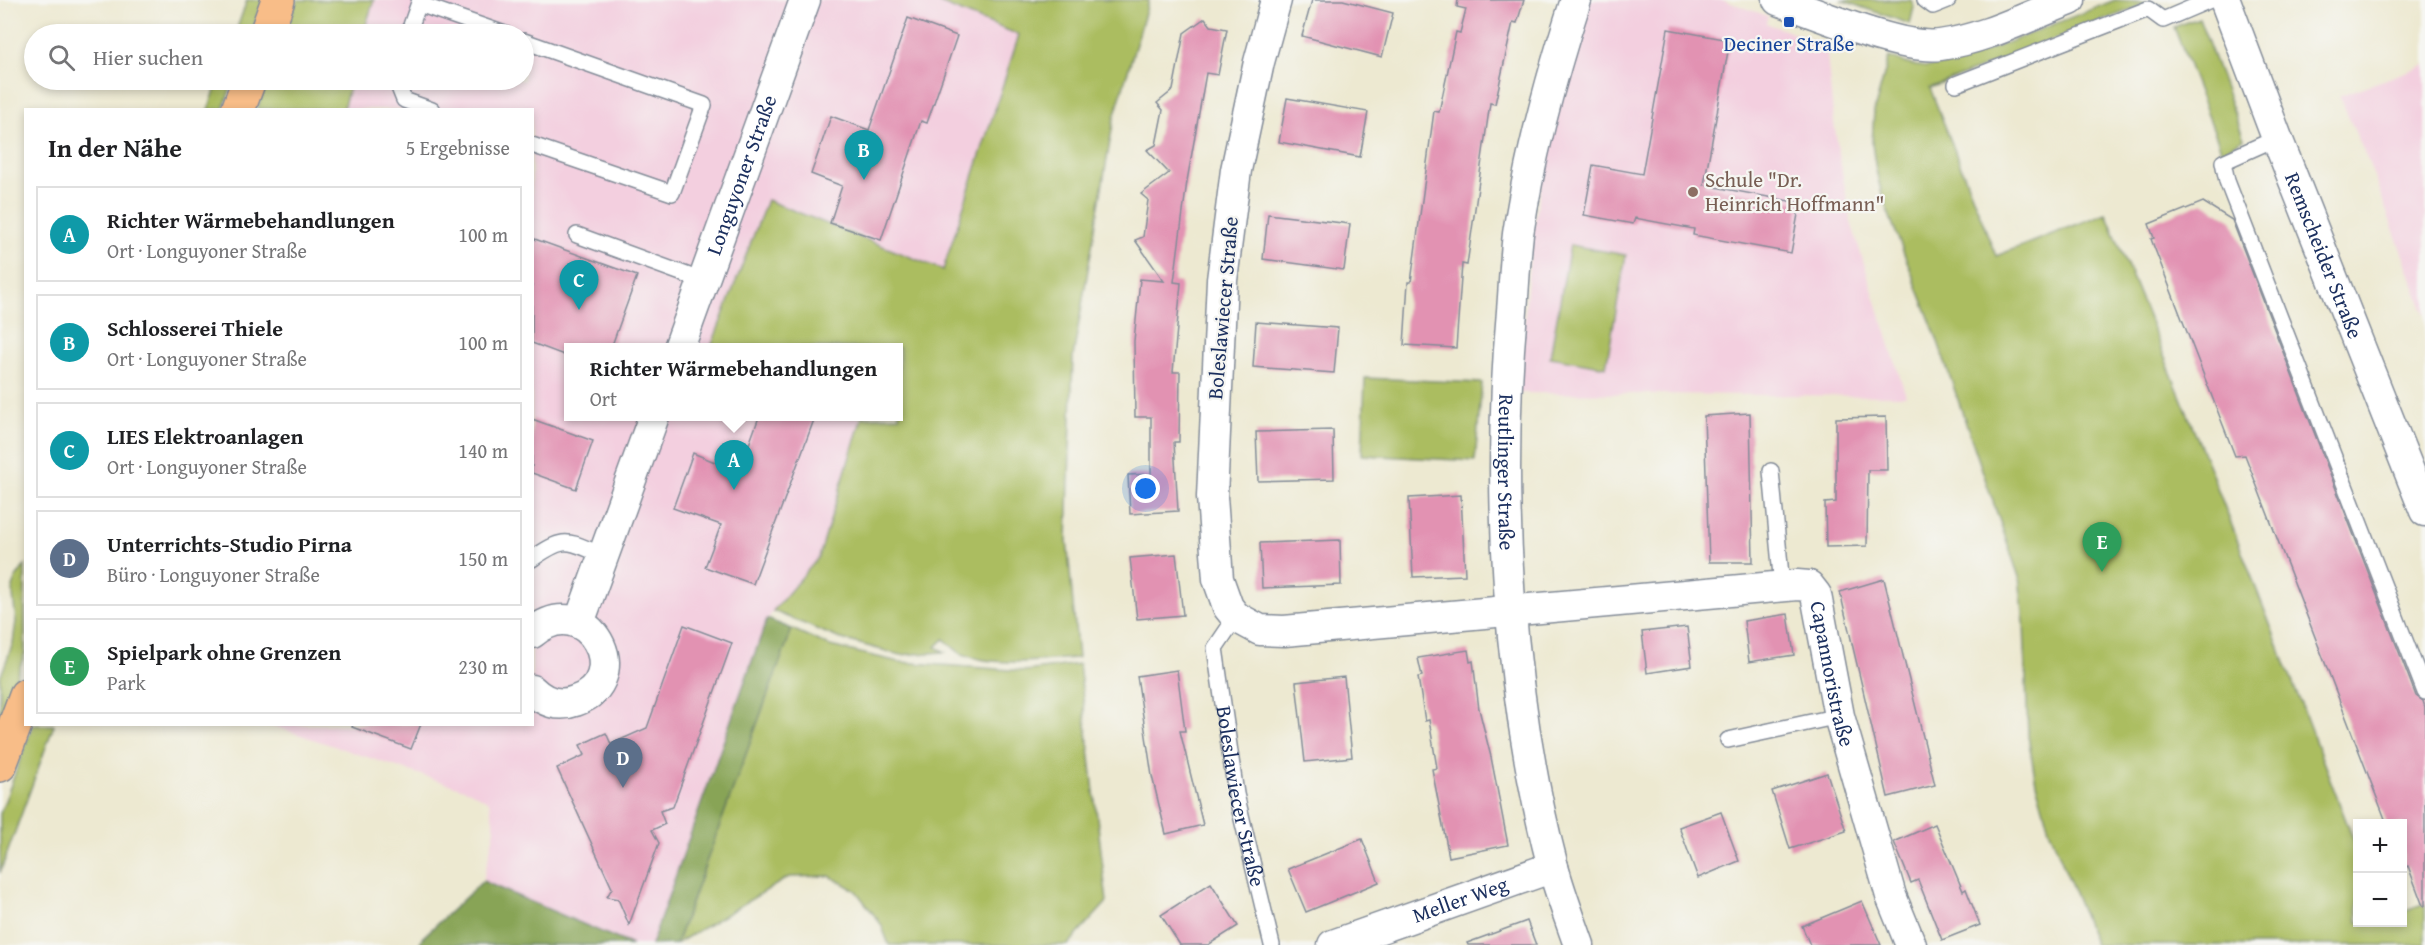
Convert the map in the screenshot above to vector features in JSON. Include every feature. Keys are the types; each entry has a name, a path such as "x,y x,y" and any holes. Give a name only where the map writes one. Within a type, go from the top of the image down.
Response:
{"main road":[{"path":"270,24 278,0"},
{"path":"239,108 245,90"},
{"path":"0,765 24,700"}],"street":[{"name":"Longuyoner Straße","path":"681,343 805,0"},
{"name":"Boleslawiecer Straße","path":"1236,617 1223,597 1218,579 1212,497 1222,280 1236,170 1258,62 1276,0"},
{"name":"Reutlinger Straße","path":"1576,0 1551,77 1518,234 1508,353 1504,473 1511,610 1527,742 1553,867 1578,945"},
{"path":"1778,0 1904,43 1938,45 1974,38 2070,0"},
{"name":"Remscheider Straße","path":"2225,0 2277,138 2425,511"},
{"path":"579,623 653,421"},
{"name":"Capannoristraße","path":"1511,610 1782,586 1809,586 1816,595 1839,716 1891,896 1911,945"},
{"path":"1236,617 1260,630 1284,631 1511,610"},
{"path":"534,631 553,621 566,620 579,623 599,640 604,653 601,680 593,691 582,699 558,704 534,691"},
{"name":"Meller Weg","path":"1334,945 1553,867"}],"lane":[{"path":"1925,0 1933,6 1948,0"},
{"path":"1956,84 2148,9 2163,20 2210,0"},
{"path":"412,24 420,2 478,24"},
{"path":"534,45 704,105 672,193 534,145"},
{"path":"400,90 404,100 426,108"},
{"path":"2277,138 2223,162 2227,181 2425,692"},
{"path":"577,235 703,281"},
{"path":"1771,471 1782,586"},
{"path":"534,558 550,547 566,541 603,555"},
{"name":"Boleslawiecer Straße","path":"1236,617 1215,648 1236,794 1272,945"},
{"path":"1728,740 1839,716"}],"shaded area":[{"path":"374,0 932,0 1019,34 943,270 767,200 713,343 564,343 564,421 861,421 819,557 767,619 651,945 632,945 483,881 495,829 489,802 470,791 273,726 534,726 534,108 343,108 348,90 534,90 534,24 366,24"},
{"name":"Schule \"Dr. Heinrich Hoffmann\"","path":"1589,0 1723,0 1768,16 1766,23 1826,46 1834,123 1850,219 1906,396 1518,393 1531,245 1545,164 1566,72"},
{"path":"2425,65 2425,315 2368,161 2339,96"}],"green space":[{"path":"247,0 263,0 255,24 239,24"},
{"path":"297,0 374,0 366,24 289,24"},
{"path":"932,0 1149,0 1114,118 1073,357 1067,540 1078,658 1020,662 990,661 962,654 944,639 936,647 945,652 900,655 838,638 773,611 819,557 861,421 903,421 903,343 713,343 767,200 943,270 1019,35"},
{"path":"1841,0 1911,0 1914,7 1910,24"},
{"path":"2115,0 2150,2 1930,88 1996,256 2106,213 2210,469 2353,839 2353,927 2407,927 2407,911 2425,904 2425,945 2095,945 2049,829 2036,783 2028,736 2024,623 2019,577 1936,336 1883,199 1876,170 1872,144 1874,111 1889,57 1923,67 1958,62"},
{"path":"2199,18 2244,139 2222,152 2174,27"},
{"path":"215,90 230,90 223,108 209,108"},
{"path":"264,90 348,90 343,108 257,108"},
{"path":"1570,245 1626,255 1606,367 1550,357"},
{"path":"1365,378 1482,383 1475,461 1362,455"},
{"path":"24,566 24,656 0,723 0,678 13,643 16,621 12,587"},
{"path":"767,619 792,629 676,944 651,945"},
{"path":"792,629 830,646 899,662 1025,671 1079,664 1107,902 1068,945 889,945 881,924 856,891 830,876 789,877 676,944"},
{"path":"33,726 54,726 0,873 0,814"},
{"path":"483,881 632,945 420,945 422,938"}],"building":[{"path":"1312,0 1343,0 1393,13 1382,57 1302,36"},
{"path":"1458,0 1524,0 1517,23 1513,22 1495,104 1490,103 1467,265 1462,264 1456,348 1404,345 1408,282 1411,282 1434,111 1439,112 1456,32 1460,33 1466,9 1457,7"},
{"path":"908,18 957,36 927,123 921,121 881,240 830,223 842,186 811,174 831,116 869,130"},
{"path":"1205,18 1211,26 1227,29 1218,75 1206,73 1187,181 1174,282 1181,283 1173,372 1180,372 1179,442 1174,442 1178,511 1130,514 1128,475 1151,474 1151,417 1135,417 1134,341 1140,279 1164,281 1135,240 1143,237 1148,200 1141,194 1169,173 1147,150 1156,145 1163,110 1157,103 1173,90 1184,33"},
{"path":"1668,29 1730,40 1704,185 1800,203 1791,253 1693,235 1694,229 1635,218 1633,224 1584,215 1593,165 1642,174"},
{"path":"1287,98 1368,112 1360,157 1279,142"},
{"path":"2203,202 2232,220 2416,696 2423,701 2425,707 2425,906 2423,906 2407,866 2407,819 2385,819 2245,455 2235,456 2151,239 2154,238 2149,224"},
{"path":"1268,214 1350,224 1344,270 1263,259"},
{"path":"534,239 637,276 613,343 564,343 564,355 534,344"},
{"path":"1256,322 1338,328 1334,373 1253,367"},
{"path":"1750,413 1753,562 1709,562 1704,416"},
{"path":"1886,417 1887,470 1868,470 1867,546 1826,547 1825,503 1836,502 1836,418"},
{"path":"534,420 593,441 576,489 534,474"},
{"path":"758,421 814,421 753,584 705,567 721,525 673,508 693,453 739,472"},
{"path":"1333,430 1334,479 1258,481 1256,432"},
{"path":"1461,495 1465,575 1413,577 1409,498"},
{"path":"1340,540 1341,585 1262,588 1260,543"},
{"path":"1176,554 1183,615 1137,619 1130,558"},
{"path":"1884,579 1935,785 1888,797 1840,592"},
{"path":"1788,614 1794,655 1749,662 1744,621"},
{"path":"684,625 732,643 673,807 660,811 665,824 652,830 659,843 629,925 618,899 607,897 612,888 557,768 585,755 580,745 606,733 611,744 647,728"},
{"path":"1687,627 1692,666 1647,673 1642,632"},
{"path":"1468,650 1470,662 1473,661 1479,709 1508,845 1449,857 1432,769 1437,768 1429,720 1425,721 1418,677 1422,676 1418,658"},
{"path":"1177,670 1185,731 1180,731 1203,825 1166,834 1152,776 1137,676"},
{"path":"1344,677 1352,757 1305,762 1296,682"},
{"path":"352,726 420,726 411,749"},
{"path":"1827,773 1846,831 1790,849 1772,791"},
{"path":"1721,812 1739,861 1698,878 1679,827"},
{"path":"1935,824 1963,891 1966,889 1980,925 1942,940 1918,880 1911,883 1894,842"},
{"path":"1362,839 1379,882 1306,912 1288,869"},
{"path":"1211,883 1238,926 1208,945 1180,945 1161,915"},
{"path":"1862,901 1881,945 1810,945 1802,926"},
{"path":"1527,921 1536,945 1468,945 1467,943"}],"place":[{"name":"Deciner Straße","path":"1789,22"},
{"name":"Schlosserei Thiele","path":"864,180"},
{"name":"Schule \"Dr. Heinrich Hoffmann\"","path":"1693,192"},
{"name":"LIES Elektroanlagen","path":"579,310"},
{"name":"Richter Wärmebehandlungen","path":"734,490"},
{"name":"Spielpark ohne Grenzen","path":"2102,572"},
{"name":"Unterrichts-Studio Pirna","path":"623,788"}]}
